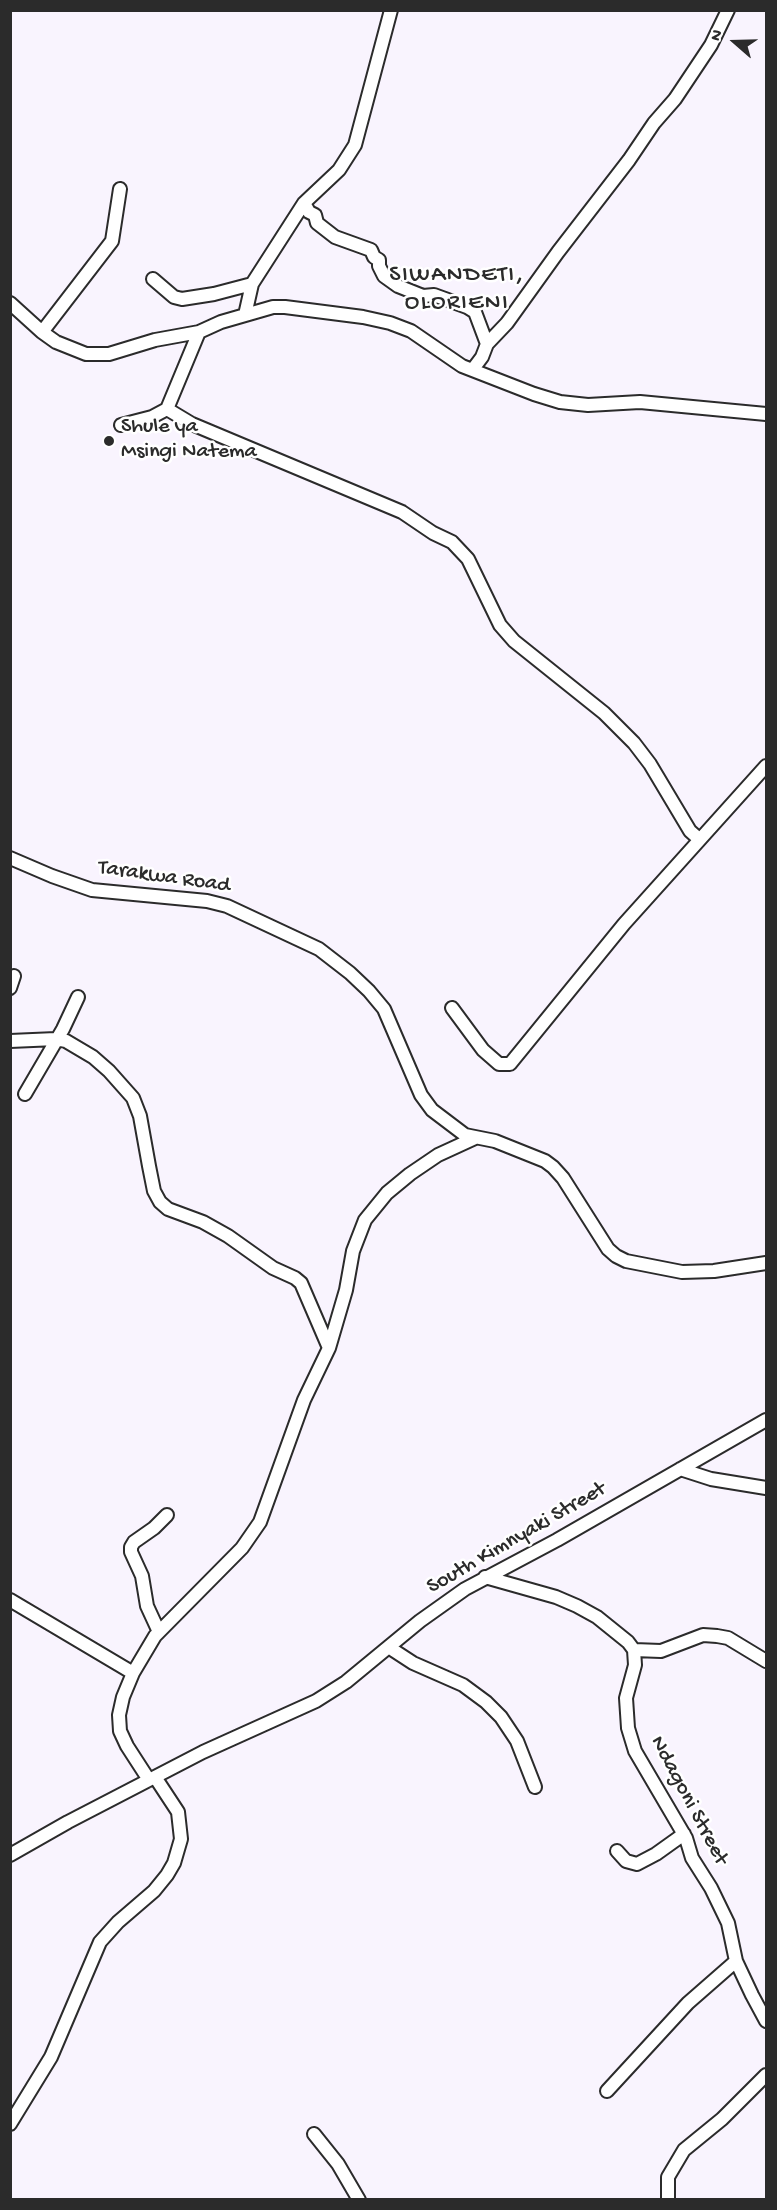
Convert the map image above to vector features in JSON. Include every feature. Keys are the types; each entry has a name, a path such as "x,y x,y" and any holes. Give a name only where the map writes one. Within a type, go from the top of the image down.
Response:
{"street":[{"path":"245,315 252,284 304,202 339,170 355,145 391,10"},
{"path":"473,369 482,357 487,344 507,323 654,123 675,99 711,45 728,10"},
{"path":"42,332 112,241 120,189"},
{"path":"304,202 309,212 315,215 317,223 335,237 371,250 374,257 379,260 384,276 398,286 423,296 434,295 475,312 487,344"},
{"path":"153,279 174,297 182,299 214,294 252,284"},
{"path":"10,303 42,332 76,352 86,354 109,354 155,340 199,332 221,322 273,307 363,317 411,331 446,356 473,369 560,402 588,405 640,402 766,414"},
{"path":"121,425 153,417 167,409 199,332"},
{"path":"167,409 192,424 402,512 459,548 468,559 500,626 514,641 604,713 626,735 650,764 690,831 699,839"},
{"path":"452,1008 483,1050 499,1064 510,1065 624,924 766,765"},
{"name":"Tarakwa Road","path":"10,858 92,890 207,901 227,906 320,949 350,973 384,1009 421,1095 432,1110 455,1129 475,1138 503,1144 554,1167 608,1249 626,1261 666,1270 696,1272 766,1263"},
{"path":"25,1094 78,997"},
{"path":"10,1041 56,1039 74,1045 93,1057 124,1086 133,1098 140,1116 154,1191 160,1202 168,1209 203,1222 228,1236 273,1268 301,1283 329,1348"},
{"path":"10,2124 51,2057 100,1942 118,1922 154,1891 167,1875 174,1863 181,1839 178,1812 127,1746 120,1731 119,1715 123,1697 133,1673 142,1655 159,1632 242,1548 257,1528 304,1400 329,1348 346,1290 353,1251 365,1220 387,1193 410,1174 438,1155 475,1138"},
{"name":"South Kimnyaki Street","path":"10,1855 203,1752 316,1701 346,1682 444,1603 485,1577 557,1540 766,1420"},
{"path":"680,1468 711,1479 766,1488"},
{"path":"159,1632 147,1606 142,1576 131,1547 167,1515"},
{"path":"485,1577 576,1606 597,1617 628,1642 634,1650 661,1651 703,1635 717,1636 728,1638 766,1661"},
{"path":"10,1600 133,1673"},
{"path":"390,1648 413,1663 463,1685 486,1702 517,1741 535,1787"},
{"name":"Ndagoni Street","path":"634,1650 635,1665 626,1698 628,1728 635,1751 684,1834 692,1858 711,1888 728,1923 736,1961 766,2021"},
{"path":"617,1851 626,1861 637,1864 684,1834"},
{"path":"608,2091 688,2002 736,1961"},
{"path":"668,2199 668,2177 684,2150 722,2119 766,2075"},
{"path":"314,2134 338,2164 359,2199"}],"place":[{"name":"Shule ya Msingi Natema","path":"109,441"}],"district":[{"name":"SIWANDETI, OLORIENI","path":"457,290"}]}
